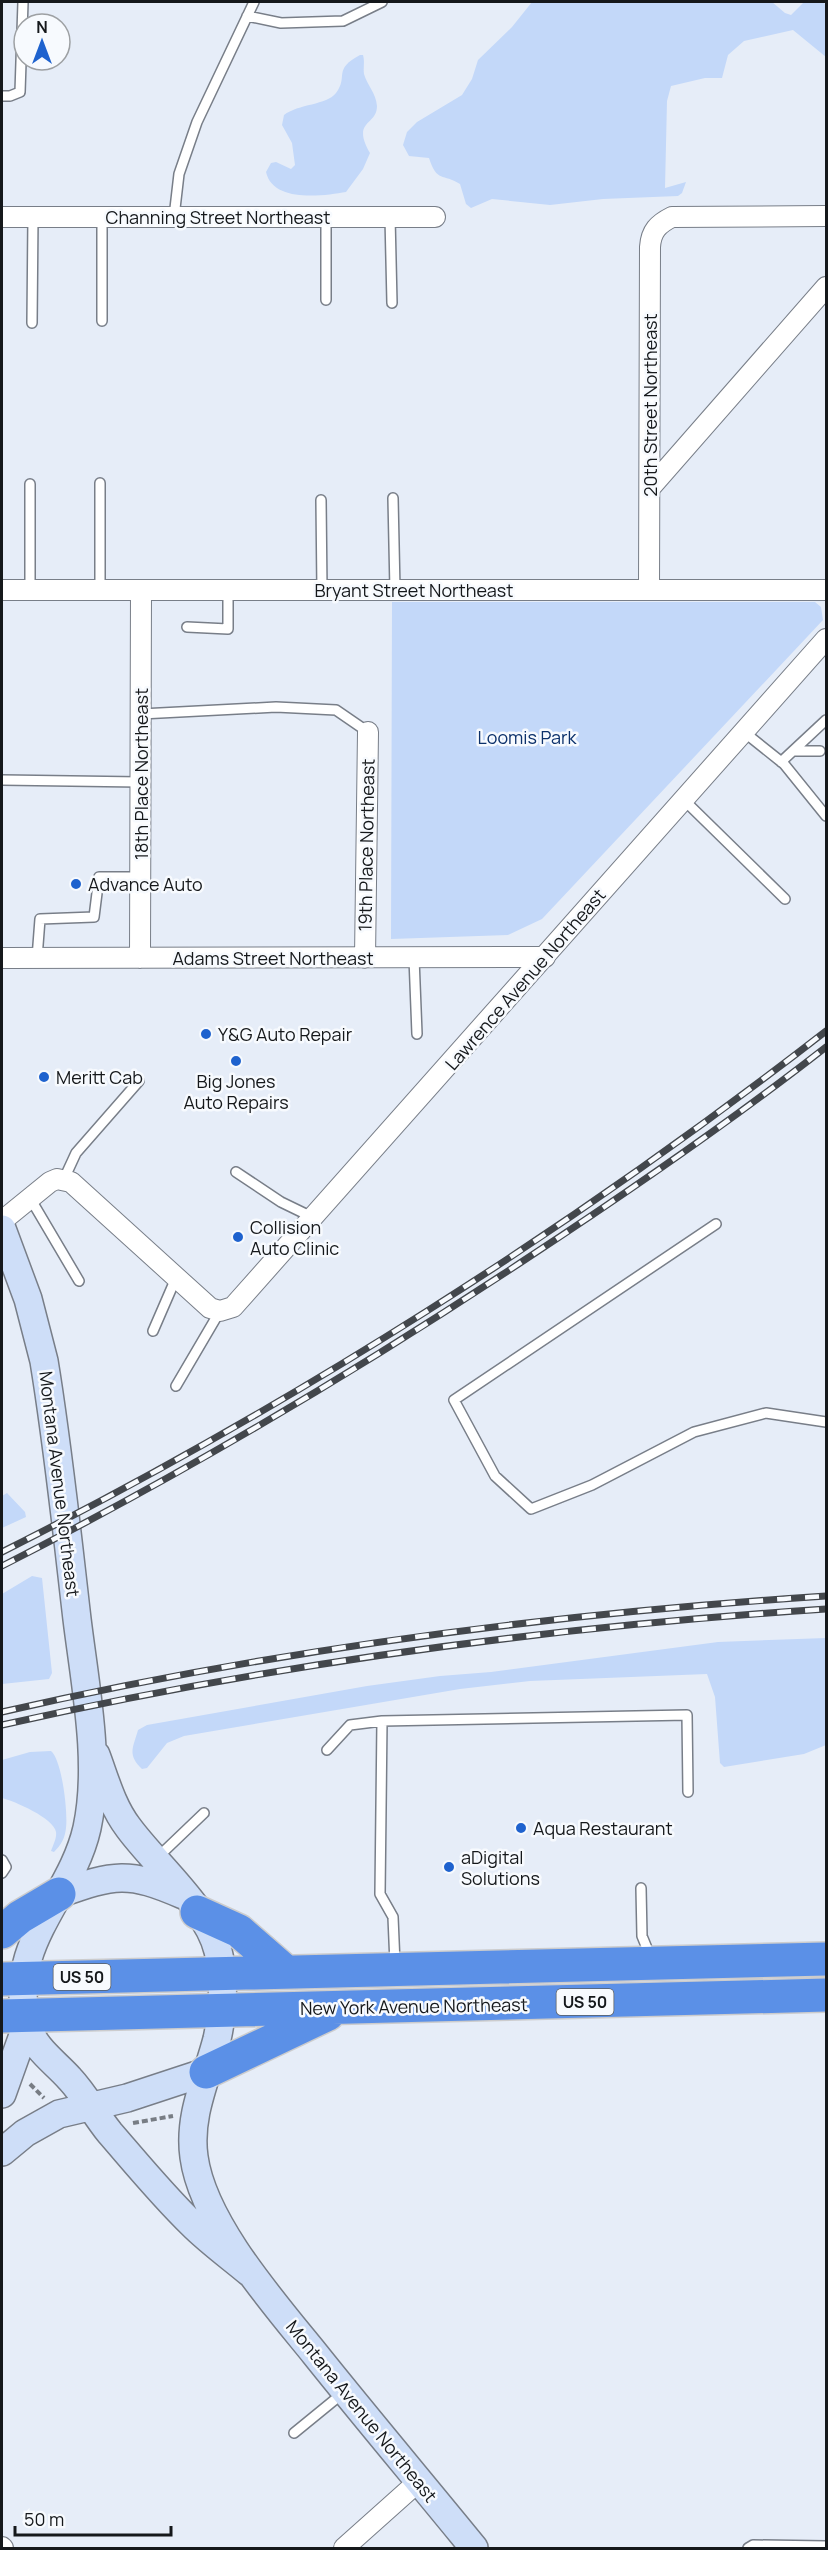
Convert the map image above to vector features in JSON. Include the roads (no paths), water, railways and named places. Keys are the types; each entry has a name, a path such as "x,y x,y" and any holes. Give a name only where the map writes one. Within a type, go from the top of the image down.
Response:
{"highway":[{"path":"3,1929 59,1894"},
{"path":"192,1904 239,1930 286,1972"},
{"name":"New York Avenue Northeast","path":"13,1979 826,1959"},
{"path":"644,2001 649,1963"},
{"name":"New York Avenue Northeast","path":"18,2019 343,2007 826,1995"},
{"path":"206,2072 343,2007"}],"main road":[{"name":"Montana Avenue Northeast","path":"2,1229 28,1299 44,1361 92,1744 87,1829 79,1853 33,1940 27,1959 13,1979 18,2019 39,2048 70,2079 89,2106 192,2224 250,2273"},
{"name":"Montana Avenue Northeast","path":"92,1744 119,1813 136,1839 192,1904 216,1942 221,1974 218,2037 206,2072 193,2130 196,2168 207,2201 250,2273 474,2548"},
{"path":"59,1894 101,1879 123,1877 147,1880 192,1904"},
{"path":"8,2088 18,2019"},
{"path":"2,2152 25,2133 59,2114 127,2098 206,2072"}],"street":[{"name":"20th Street Northeast","path":"649,590 650,239 660,223 672,217 826,216"},
{"name":"Channing Street Northeast","path":"2,217 435,217"},
{"path":"650,488 826,287"},
{"name":"Bryant Street Northeast","path":"2,590 826,590"},
{"name":"18th Place Northeast","path":"140,958 141,590"},
{"name":"Lawrence Avenue Northeast","path":"220,1311 227,1310 238,1303 826,639"},
{"name":"19th Place Northeast","path":"365,958 368,732"},
{"name":"Adams Street Northeast","path":"2,958 545,957"},
{"path":"2,1221 50,1182 64,1179 71,1182 210,1308 220,1311"},
{"path":"344,2548 419,2481"}],"lane":[{"path":"2,96 20,92 23,2"},
{"path":"174,217 178,174 197,122 254,2"},
{"path":"247,16 280,23 343,21 382,2"},
{"path":"32,323 33,217"},
{"path":"102,217 102,321"},
{"path":"326,217 326,300"},
{"path":"390,217 392,303"},
{"path":"100,483 100,590"},
{"path":"30,484 30,590"},
{"path":"393,498 395,590"},
{"path":"321,500 322,590"},
{"path":"188,627 228,628 228,590"},
{"path":"141,714 276,707 336,710 368,732"},
{"path":"781,762 826,720"},
{"path":"744,732 781,762 826,816"},
{"path":"793,751 820,752"},
{"path":"2,780 140,782"},
{"path":"684,800 785,899"},
{"path":"37,958 40,919 94,917 99,877 140,877"},
{"path":"414,958 417,1034"},
{"path":"64,1179 76,1153 139,1081"},
{"path":"236,1172 281,1202 314,1218"},
{"path":"30,1198 79,1281"},
{"path":"716,1224 454,1400 495,1476 531,1509 592,1485 694,1432 766,1413 826,1422"},
{"path":"153,1331 176,1278"},
{"path":"176,1386 220,1311"},
{"path":"327,1750 350,1725 382,1721 687,1715 688,1792"},
{"path":"382,1721 380,1894 393,1917 395,1970"},
{"path":"155,1860 204,1813"},
{"path":"2,1860 6,1868 2,1873"},
{"path":"641,1888 642,1936 649,1963"},
{"path":"294,2433 345,2391"},
{"path":"748,2548 753,2545 826,2546"}],"railway":[{"path":"2,1552 216,1437 322,1376 426,1311 529,1245 630,1176 826,1031"},
{"path":"2,1566 203,1458 334,1381 462,1301 716,1129 826,1047"},
{"path":"2,1712 206,1670 412,1637 618,1613 826,1596"},
{"path":"2,1725 206,1684 412,1651 618,1626 826,1609"}],"place":[{"name":"Advance Auto","path":"76,884"},
{"name":"Y&G Auto Repair","path":"206,1034"},
{"name":"Big Jones Auto Repairs","path":"236,1061"},
{"name":"Meritt Cab","path":"44,1077"},
{"name":"Collision Auto Clinic","path":"238,1237"},
{"name":"Aqua Restaurant","path":"521,1828"},
{"name":"aDigital Solutions","path":"449,1867"}],"park label":[{"name":"Loomis Park","path":"527,737"}]}
